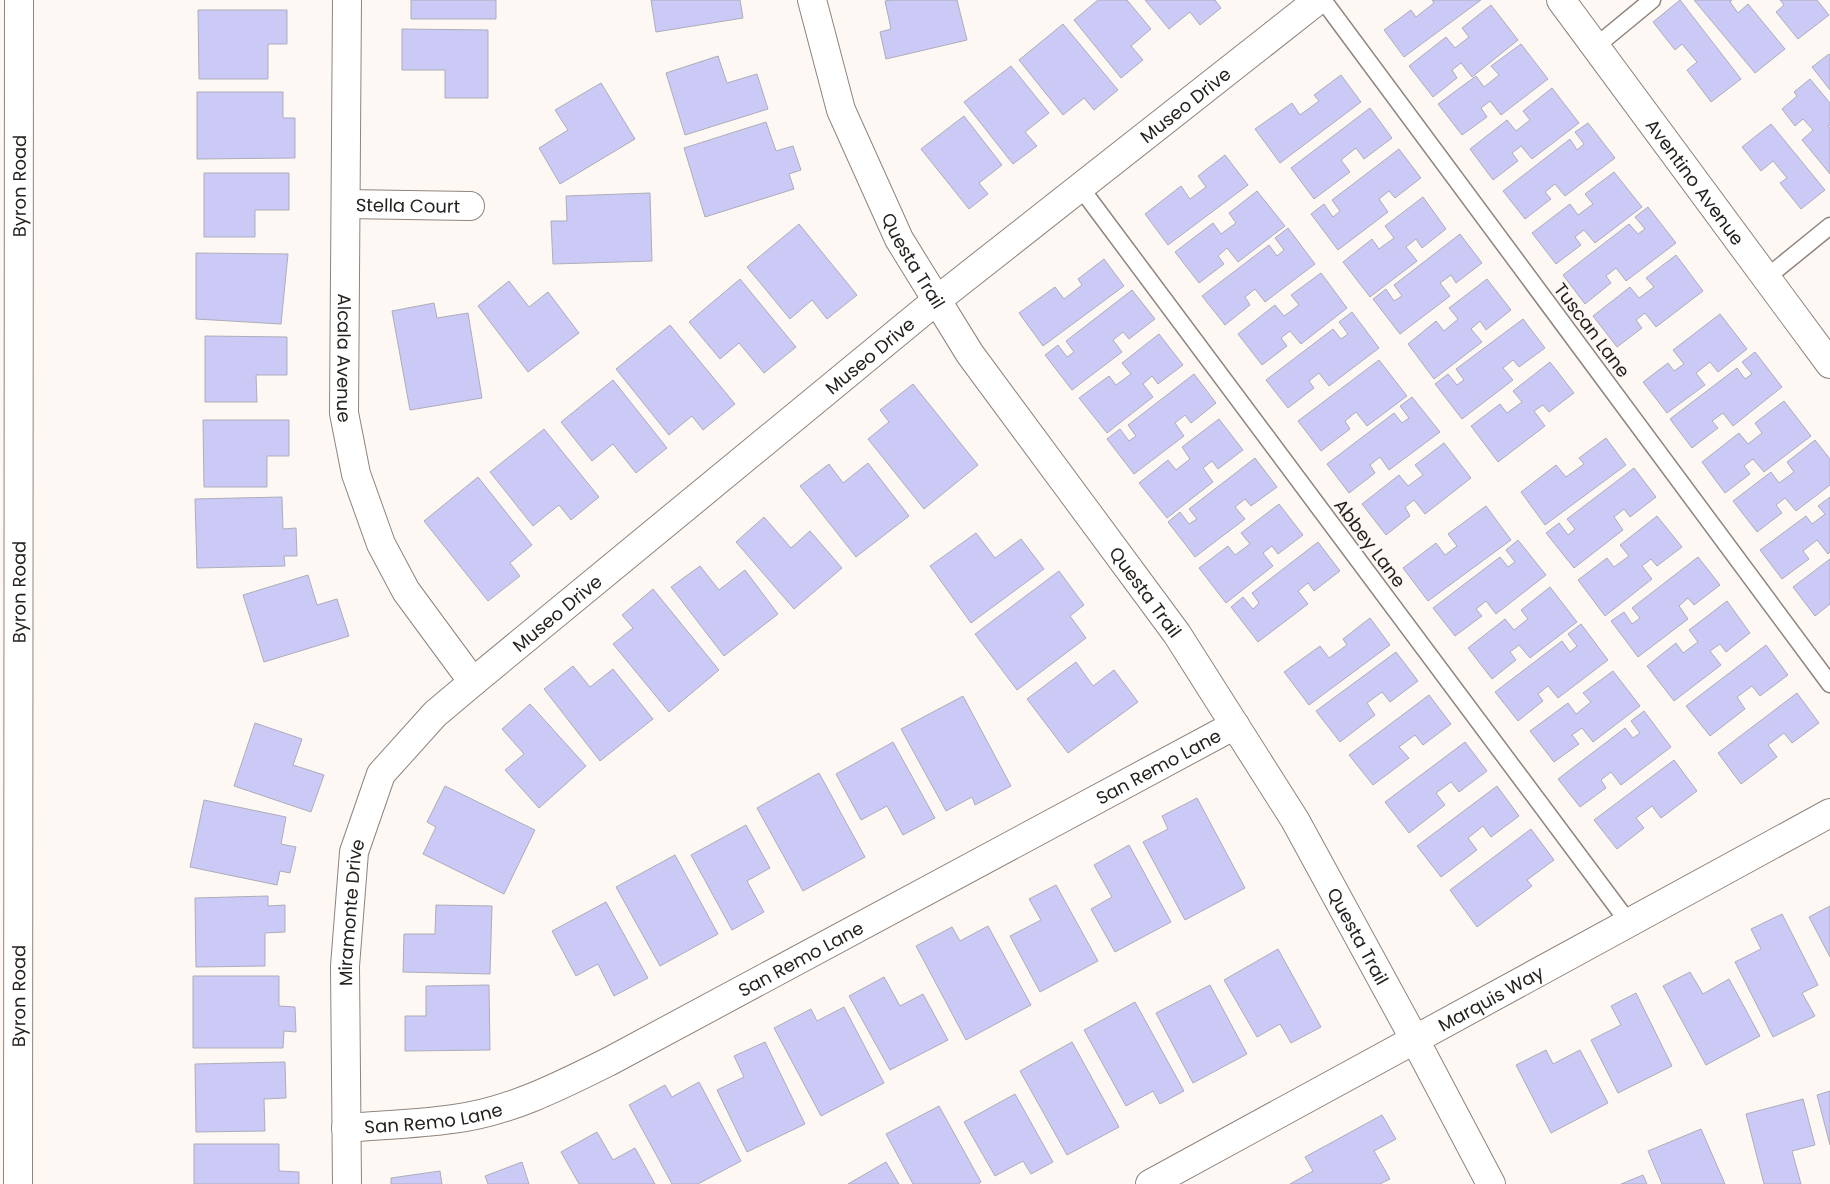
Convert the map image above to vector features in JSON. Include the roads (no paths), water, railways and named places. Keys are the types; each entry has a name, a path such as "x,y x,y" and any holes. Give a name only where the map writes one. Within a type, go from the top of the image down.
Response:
{"street":[{"name":"Byron Road","path":"18,1184 19,0"},
{"name":"Alcala Avenue","path":"347,0 344,413 356,474 381,544 406,591 473,682"},
{"name":"Questa Trail","path":"812,0 841,110 899,239 970,354 1177,634 1295,820 1491,1184"},
{"name":"Museo Drive","path":"473,682 937,300 1318,0"},
{"name":"Aventino Avenue","path":"1560,0 1830,364"},
{"name":"Stella Court","path":"346,204 470,206"},
{"name":"Miramonte Drive","path":"347,1184 345,966 354,852 381,774 435,714 473,682"},
{"name":"San Remo Lane","path":"346,1128 454,1119 507,1107 560,1086 610,1061 1235,725"},
{"name":"Marquis Way","path":"1150,1184 1830,813"}],"lane":[{"name":"Tuscan Lane","path":"1323,0 1830,684"},
{"path":"1595,46 1652,0"},
{"name":"Abbey Lane","path":"1080,187 1629,923"},
{"path":"1766,278 1830,226"}]}
